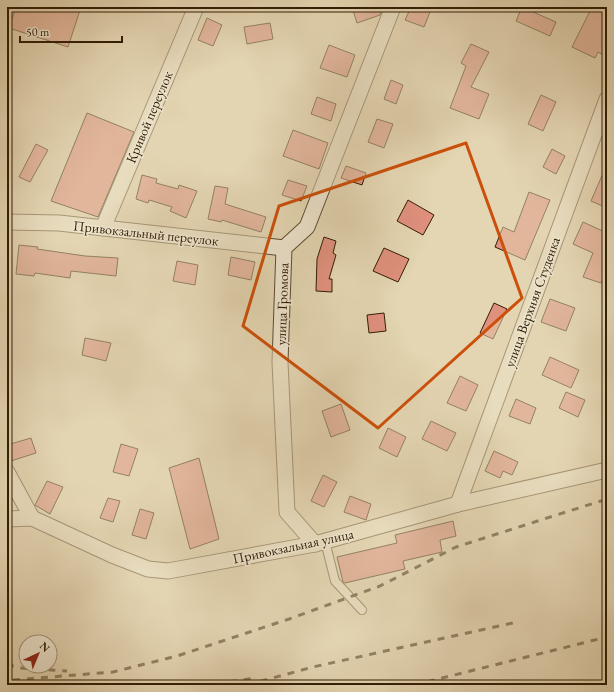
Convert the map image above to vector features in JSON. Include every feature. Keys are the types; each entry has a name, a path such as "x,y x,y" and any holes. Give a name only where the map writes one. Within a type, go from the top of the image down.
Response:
{"street":[{"name":"Кривой переулок","path":"103,228 196,7"},
{"name":"улица Громова","path":"320,543 288,512 280,362 284,248 307,227 393,7"},
{"name":"улица Верхняя Cтуденка","path":"458,504 607,99"},
{"name":"Привокзальный переулок","path":"7,222 59,223 284,248"},
{"name":"Привокзальная улица","path":"7,519 32,518 112,555 148,569 168,571 320,543 458,504 607,470"},
{"path":"7,472 32,518"}],"lane":[{"path":"320,543 335,581 362,610"}],"highlighted area":[{"path":"466,143 522,298 378,428 243,326 279,206"}],"building":[{"path":"16,7 81,7 68,47 9,28"},
{"path":"352,7 383,7 380,15 357,23"},
{"path":"411,7 432,7 424,27 405,20"},
{"path":"522,7 556,22 550,36 516,21"},
{"path":"592,7 607,7 607,57 598,52 595,58 572,47"},
{"path":"207,18 222,25 213,46 198,40"},
{"path":"270,23 273,39 247,44 244,27"},
{"path":"471,44 489,52 471,87 489,94 479,119 450,108 466,66 461,63"},
{"path":"329,45 355,55 347,77 320,68"},
{"path":"391,80 403,85 396,104 384,99"},
{"path":"541,95 556,102 543,131 528,124"},
{"path":"317,97 336,104 331,121 311,114"},
{"path":"87,113 134,132 98,217 51,201"},
{"path":"377,119 393,124 384,148 368,142"},
{"path":"293,130 328,143 319,169 283,156"},
{"path":"36,144 48,150 30,182 19,177"},
{"path":"552,149 565,156 556,174 543,167"},
{"path":"607,164 607,208 591,201"},
{"path":"346,166 366,173 362,185 341,178"},
{"path":"142,175 157,179 156,183 178,189 179,185 197,191 186,218 170,211 172,207 149,200 148,203 136,199"},
{"path":"288,180 307,186 301,201 282,195"},
{"path":"215,186 228,188 225,204 266,217 261,232 222,220 221,222 208,219"},
{"path":"529,192 550,200 525,260 495,247 503,227 514,232"},
{"path":"408,200 434,215 423,235 397,221"},
{"path":"583,222 607,233 607,269 601,283 583,277 593,253 573,244"},
{"path":"324,237 336,241 333,253 336,255 329,279 332,279 332,292 316,291 317,259"},
{"path":"19,245 85,256 118,258 116,276 71,271 70,278 35,273 34,276 16,274"},
{"path":"384,248 409,259 398,282 373,271"},
{"path":"231,257 255,262 251,280 228,275"},
{"path":"177,261 198,265 195,285 173,281"},
{"path":"550,299 575,308 566,331 541,322"},
{"path":"494,303 507,309 493,339 480,333"},
{"path":"384,313 386,331 369,333 367,315"},
{"path":"85,338 111,343 106,361 82,355"},
{"path":"550,357 579,370 571,388 542,375"},
{"path":"460,376 478,385 466,411 447,403"},
{"path":"566,392 585,400 578,417 559,408"},
{"path":"516,399 536,408 530,424 509,416"},
{"path":"341,404 350,430 331,437 322,411"},
{"path":"431,421 456,433 447,451 422,439"},
{"path":"388,428 406,437 397,457 379,448"},
{"path":"31,438 36,453 11,461 7,451 7,445"},
{"path":"121,444 138,449 129,476 113,472"},
{"path":"494,451 518,462 512,475 503,471 500,478 485,471"},
{"path":"199,458 219,539 190,549 169,468"},
{"path":"323,475 337,482 324,507 311,501"},
{"path":"47,481 63,487 50,514 35,505"},
{"path":"350,496 371,504 366,520 344,512"},
{"path":"108,498 120,501 113,522 100,518"},
{"path":"140,509 154,513 146,539 132,535"},
{"path":"453,521 456,536 440,540 442,552 403,561 405,569 345,583 343,582 337,557 397,543 395,535"}],"railway":[{"path":"13,680 113,672 177,656 289,619 380,586 456,547 607,499"},
{"path":"247,685 313,667 517,622"},
{"path":"414,685 607,637"},
{"path":"7,664 19,668 67,671"},
{"path":"118,682 221,683 255,678"}]}
